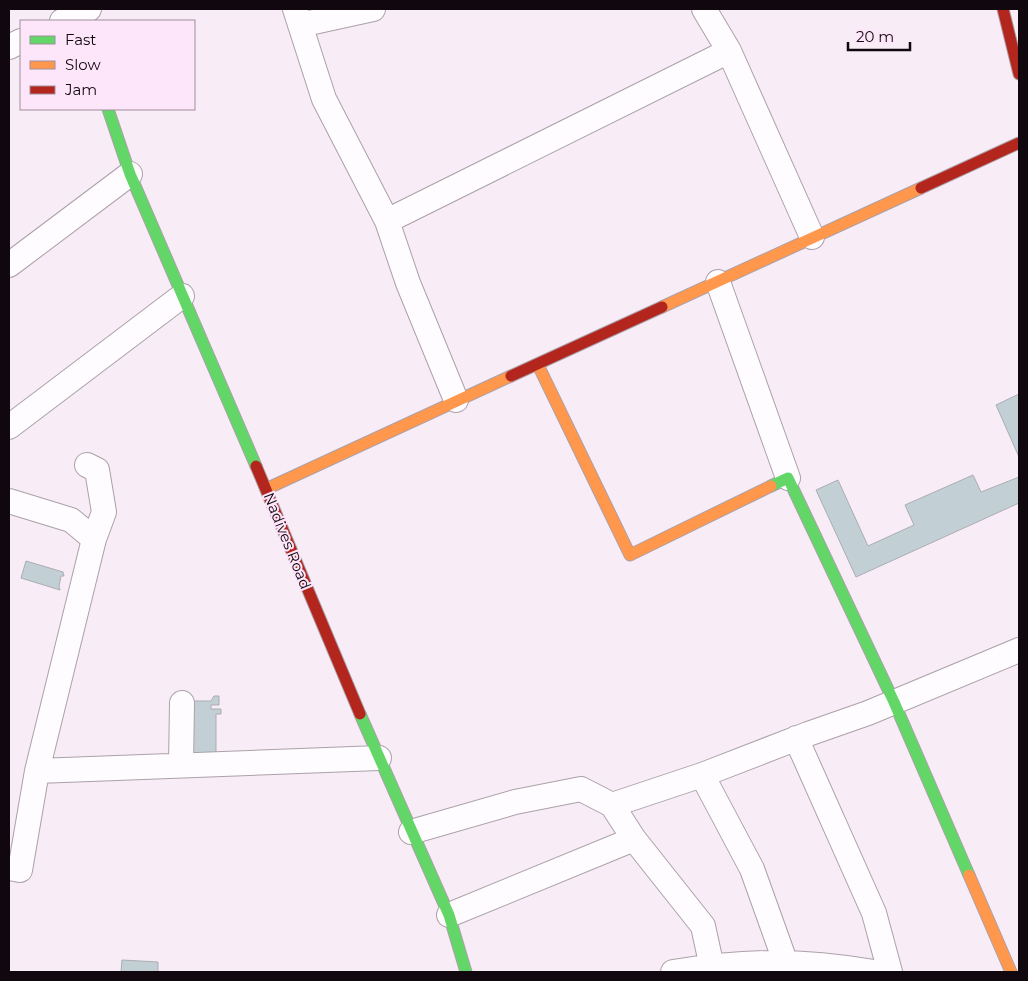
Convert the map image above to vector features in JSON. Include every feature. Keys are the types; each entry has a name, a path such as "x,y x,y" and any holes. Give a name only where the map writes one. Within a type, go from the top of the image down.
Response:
{"street":[{"path":"373,9 298,17 324,99 388,221 408,283 456,400"},
{"path":"704,9 729,51 812,237"},
{"path":"1003,9 1018,61"},
{"path":"388,221 729,51"},
{"name":"Nadives Road","path":"108,110 130,174 379,758 449,915 466,972"},
{"path":"266,490 456,400 538,365 1019,143"},
{"path":"9,266 130,174"},
{"path":"718,282 788,478 894,702 1011,972"},
{"path":"9,427 182,296"},
{"path":"538,365 630,555 788,478"},
{"path":"9,868 20,870 37,771 94,539 104,512 97,470 87,465"},
{"path":"9,501 71,520 94,539"},
{"path":"612,805 702,775 894,702 1019,650"},
{"path":"181,765 182,703"},
{"path":"796,738 870,905 890,972"},
{"path":"37,771 379,758"},
{"path":"702,775 752,869 785,961"},
{"path":"411,832 515,802 580,789 612,805 634,839 703,926 713,969"},
{"path":"449,915 634,839"},
{"path":"674,972 785,961 830,965 874,972"}],"building":[{"path":"1019,394 1019,457 996,405"},
{"path":"973,475 981,492 1019,477 1019,503 856,577 816,490 838,480 868,546 914,525 905,505"},
{"path":"26,561 63,572 64,576 61,576 59,586 60,590 21,578"},
{"path":"214,696 219,696 219,705 211,705 211,709 221,709 221,714 216,714 216,756 187,755 188,701 211,701"},
{"path":"122,960 158,962 158,972 121,972"}],"traffic: fast":[{"path":"108,110 130,174 256,466"},
{"path":"771,486 788,478 894,702 969,875"},
{"path":"360,714 449,915 466,972"}],"traffic: slow":[{"path":"662,307 921,188"},
{"path":"538,365 630,555 771,486"},
{"path":"266,489 511,376"},
{"path":"969,875 1011,972"}],"traffic: jam":[{"path":"1003,9 1019,74"},
{"path":"921,188 1019,143"},
{"path":"511,376 662,307"},
{"path":"256,466 360,714"}]}
